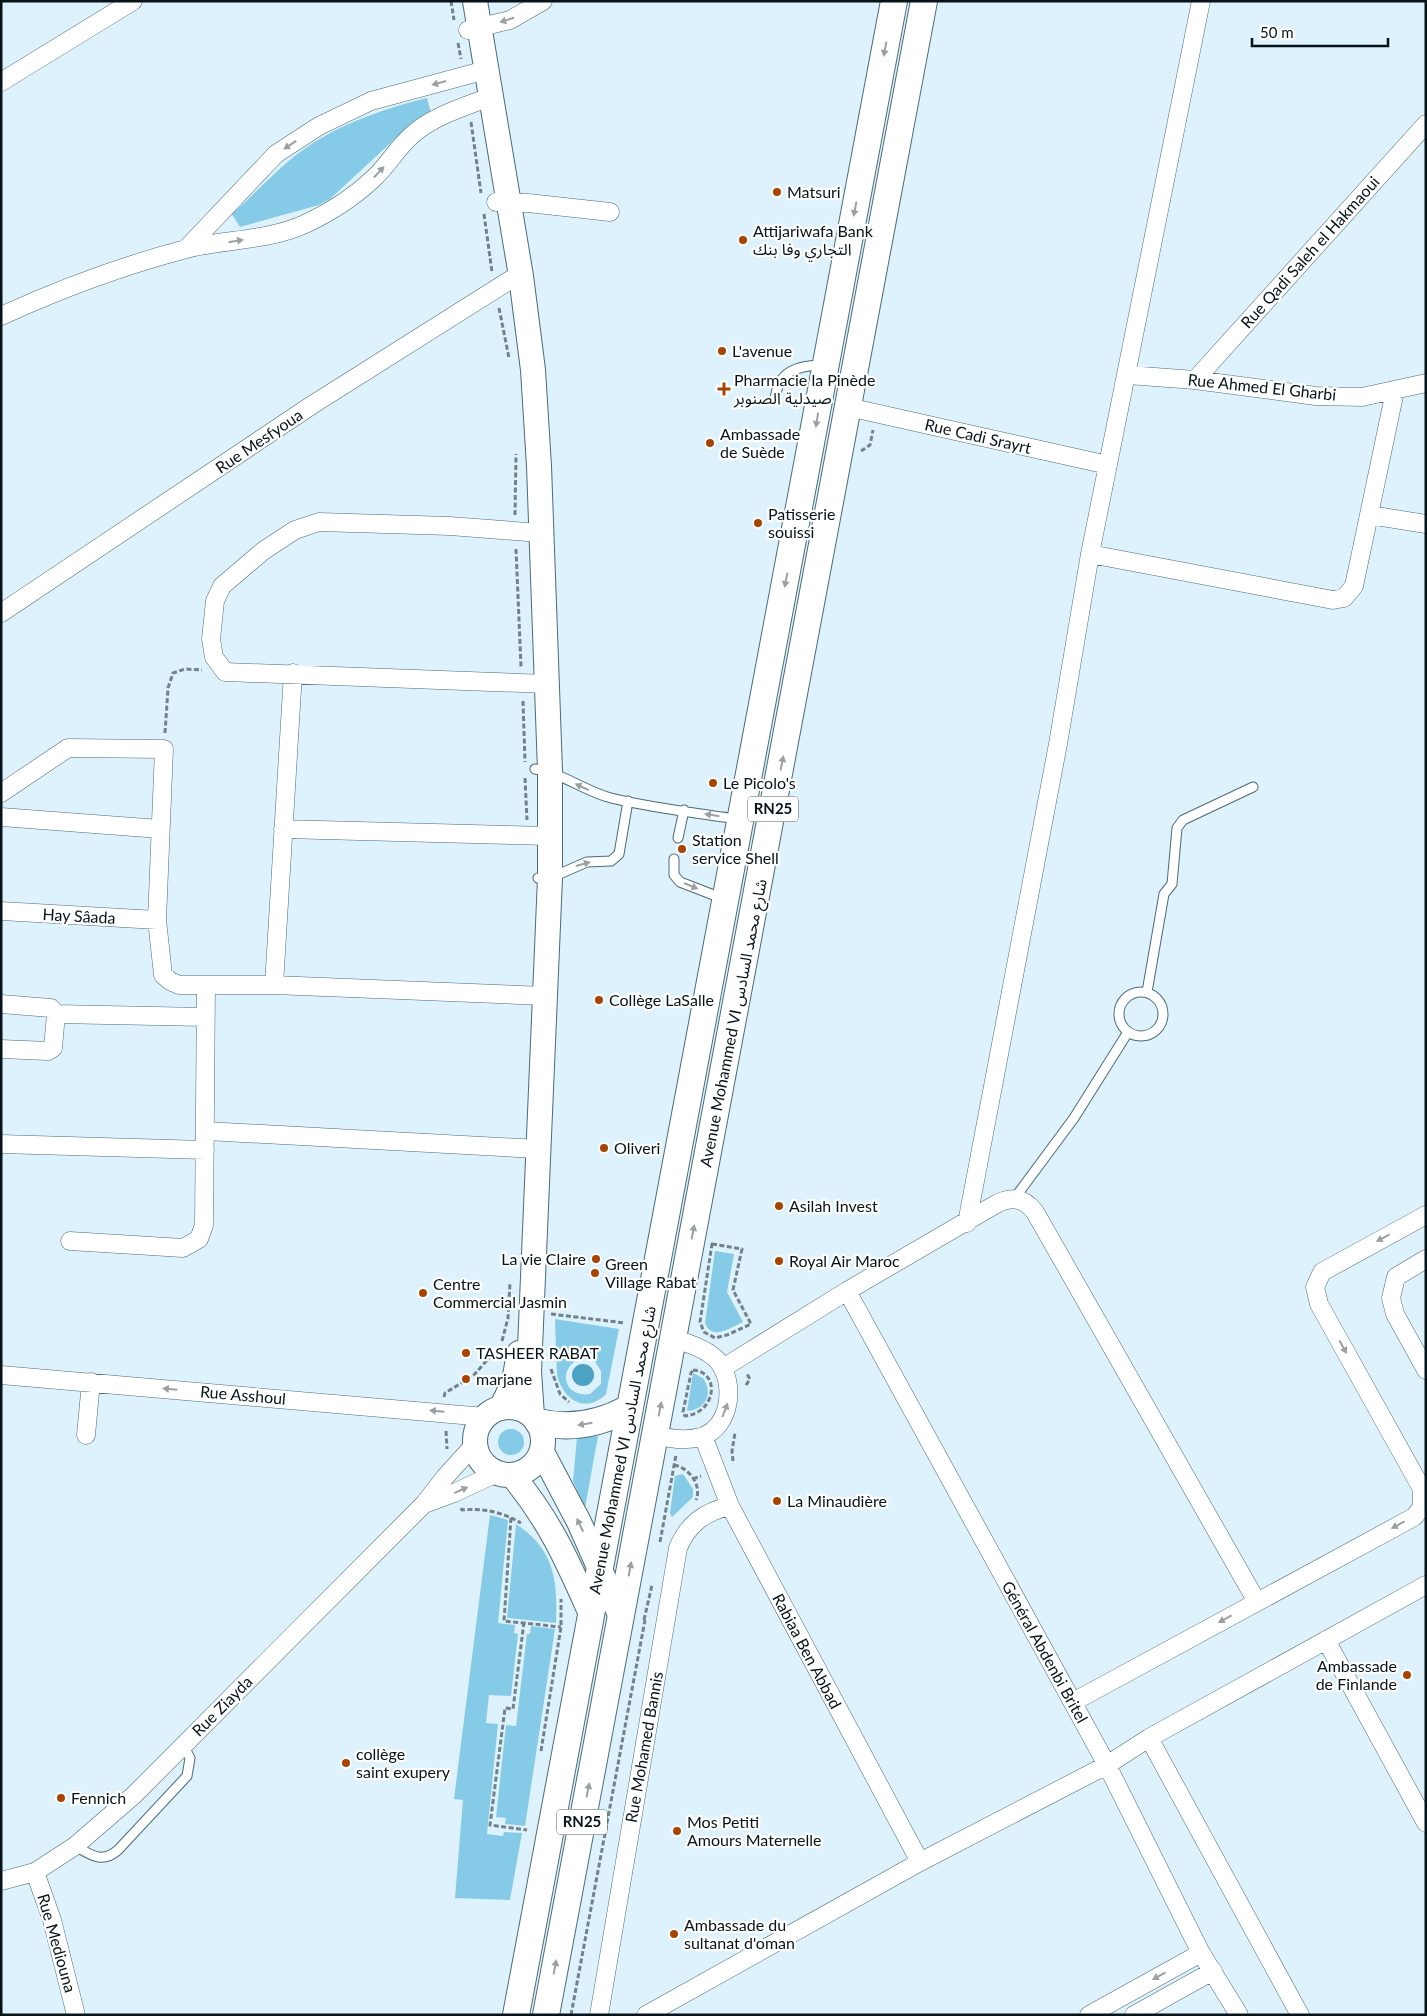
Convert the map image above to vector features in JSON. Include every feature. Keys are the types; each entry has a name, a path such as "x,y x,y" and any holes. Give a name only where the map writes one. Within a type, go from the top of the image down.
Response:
{"main road":[{"path":"463,1 465,31 475,74 492,201"},
{"path":"465,31 475,1"},
{"name":"Avenue Mohammed VI شارع محمد السادس","path":"516,2015 894,1"},
{"name":"Avenue Mohammed VI شارع محمد السادس","path":"546,2015 633,1618 655,1435 924,1"},
{"path":"475,74 474,103 492,201 508,282 536,404 528,531 534,683 543,770 538,836 544,878 533,1148 518,1362 514,1382 493,1412 479,1425 475,1444 479,1456 486,1466 505,1474 542,1512 554,1533 591,1614"},
{"path":"533,1148 529,1371 535,1419 542,1431 542,1452 600,1567 633,1618"},
{"path":"636,1374 666,1379"},
{"path":"493,1412 518,1408 535,1419 553,1425 586,1425 616,1416 629,1408"},
{"path":"505,1474 525,1472 536,1463 542,1452"}],"street":[{"path":"1,82 133,1"},
{"path":"465,31 510,20 542,1"},
{"path":"967,1223 1058,744 1090,554 1128,375 1201,1"},
{"path":"187,248 276,154 320,126 371,101 475,74"},
{"path":"1,316 41,298 187,248 255,238 304,225 344,203 375,177 411,135 432,120 474,103"},
{"name":"Rue Qadi Saleh el Hakmaoui","path":"1195,380 1425,127"},
{"path":"492,201 610,212"},
{"name":"Rue Mesfyoua","path":"1,613 312,405 508,282"},
{"name":"Rue Ahmed El Gharbi","path":"1128,375 1195,380 1316,396 1362,397 1426,383"},
{"path":"1090,554 1333,600 1344,598 1354,586 1395,391"},
{"name":"Rue Cadi Srayrt","path":"848,407 1108,465"},
{"path":"1370,515 1426,524"},
{"path":"528,531 319,522 295,530 263,551 222,586 215,601 212,639 214,657 225,672 534,683"},
{"path":"274,985 292,673"},
{"path":"1,793 68,748 164,749 157,920 163,975 179,985 274,985 540,995"},
{"path":"1,817 160,828"},
{"path":"283,829 538,836"},
{"name":"Hay Sâada","path":"1,912 157,920"},
{"path":"70,1242 183,1248 199,1239 204,1225 206,985"},
{"path":"1,1004 51,1008 56,1014 53,1048 48,1051 1,1049"},
{"path":"56,1014 205,1017"},
{"path":"206,1131 533,1148"},
{"path":"1,1144 205,1150"},
{"path":"723,1368 846,1291 967,1223 998,1203 1014,1198 1026,1203 1035,1212 1257,1602"},
{"path":"1073,1702 1414,1517 1422,1507 1422,1489 1319,1304 1314,1287 1322,1272 1426,1215"},
{"path":"1426,1259 1396,1278 1391,1298 1395,1314 1426,1370"},
{"name":"Général Abdenbi Britel","path":"846,1291 1073,1702 1202,1953 1239,2015"},
{"path":"655,1435 679,1439 703,1436 712,1430 726,1412 729,1390 723,1368 717,1360 699,1348 673,1339"},
{"name":"Rue Asshoul","path":"1,1375 442,1412 493,1412"},
{"path":"86,1435 91,1382"},
{"name":"Rabiaa Ben Abbad","path":"703,1436 730,1506 920,1862"},
{"name":"Rue Ziayda","path":"1,1881 35,1872 76,1846 134,1795 424,1504 475,1444"},
{"name":"Rue Ziayda","path":"424,1504 505,1474"},
{"name":"Rue Mohamed Bannis","path":"598,2015 678,1548 683,1537 698,1519 708,1513 730,1506"},
{"path":"646,2015 920,1862 1107,1765 1149,1738 1426,1585"},
{"path":"1326,1640 1425,1819"},
{"path":"1149,1738 1300,2015"},
{"name":"Rue Mediouna","path":"35,1872 52,1920 76,2015"},
{"path":"1089,2015 1202,1953"},
{"path":"1134,2015 1213,1971"}],"lane":[{"path":"775,400 780,380 789,372 801,367 826,363"},
{"path":"543,770 597,794 740,820"},
{"path":"1147,992 1164,894 1172,884 1177,828 1183,820 1194,813 1253,787"},
{"path":"544,878 580,864 616,859 619,854 628,801"},
{"path":"678,838 684,810"},
{"path":"674,859 674,875 680,882 726,900"},
{"path":"1147,992 1160,1001 1163,1008 1161,1024 1150,1034 1142,1036 1128,1032 1119,1019 1121,1004 1132,993 1147,992"},
{"path":"1014,1198 1045,1160 1074,1118 1128,1032"},
{"path":"76,1846 100,1858 109,1857 118,1850 188,1776 190,1758 183,1745"}],"path":[{"path":"451,1 465,31 475,74"},
{"path":"474,103 508,282 510,365"},
{"path":"516,446 528,531 538,836"},
{"path":"164,749 168,688 173,672 185,669 225,672"},
{"path":"712,1244 742,1250 734,1290 750,1324 727,1336 715,1338 709,1336 704,1332 700,1322 712,1244"},
{"path":"445,1477 440,1465 447,1454 447,1432 441,1423 445,1393 473,1376 498,1349 508,1318 510,1279"},
{"path":"550,1314 625,1324 626,1314 647,1317"},
{"path":"696,1370 709,1380 712,1394 705,1408 699,1413 685,1416 683,1412 691,1372 696,1370"},
{"path":"674,1466 682,1468 697,1485 698,1495 692,1505"},
{"path":"454,1493 462,1510 487,1510 511,1518 524,1525"},
{"path":"511,1518 504,1620 560,1627"},
{"path":"664,1519 670,1521"},
{"path":"541,1752 560,1627 560,1593"},
{"path":"571,2015 633,1618"},
{"path":"524,1622 513,1709 505,1708 490,1825 527,1830"},
{"path":"525,1840 529,1821"}],"shaded area":[{"path":"427,98 431,113 398,136 330,199 319,205 240,227 232,214 291,159 306,148 356,121 391,108"},
{"path":"715,1251 734,1254 727,1292 743,1322 722,1332 712,1331 705,1323"},
{"path":"555,1319 619,1329 606,1394 598,1400 583,1404 576,1401 564,1391 557,1375","holes":["581,1358 594,1360 601,1371 601,1384 590,1394 574,1392 566,1382 568,1369"]},
{"path":"583,1364 591,1367 594,1375 591,1383 583,1386 575,1383 572,1375 575,1367"},
{"path":"693,1373 703,1378 708,1395 699,1408 687,1411"},
{"path":"511,1429 520,1433 524,1442 520,1451 511,1455 502,1451 498,1442 502,1433"},
{"path":"598,1436 585,1508 573,1481 577,1437"},
{"path":"683,1474 693,1489 693,1497 672,1517 670,1513 675,1476"},
{"path":"490,1515 508,1520 498,1623 515,1625 514,1633 518,1634 511,1696 489,1695 486,1723 498,1724 487,1834 503,1836 504,1832 522,1833 510,1900 455,1898 463,1800 454,1799"},
{"path":"516,1524 539,1544 551,1567 556,1593 556,1623 507,1618"},
{"path":"531,1626 555,1629 525,1826 505,1824 506,1818 496,1817 506,1725 516,1726 527,1634 530,1634"}],"place":[{"name":"Matsuri","path":"777,192"},
{"name":"Attijariwafa Bank التجاري وفا بنك","path":"743,240"},
{"name":"L'avenue","path":"722,351"},
{"name":"Pharmacie la Pinède صيدلية الصنوبر","path":"724,389"},
{"name":"Ambassade de Suède","path":"710,443"},
{"name":"Patisserie souissi","path":"758,523"},
{"name":"Le Picolo's","path":"713,783"},
{"name":"Station service Shell","path":"682,849"},
{"name":"Collège LaSalle","path":"599,1000"},
{"name":"Oliveri","path":"604,1148"},
{"name":"Asilah Invest","path":"779,1206"},
{"name":"La vie Claire","path":"596,1259"},
{"name":"Royal Air Maroc","path":"779,1261"},
{"name":"Green Village Rabat","path":"595,1273"},
{"name":"Centre Commercial Jasmin","path":"423,1293"},
{"name":"TASHEER RABAT","path":"466,1353"},
{"name":"marjane","path":"466,1379"},
{"name":"La Minaudière","path":"777,1501"},
{"name":"Ambassade de Finlande","path":"1407,1675"},
{"name":"collège saint exupery","path":"346,1763"},
{"name":"Fennich","path":"61,1798"},
{"name":"Mos Petiti Amours Maternelle","path":"677,1831"},
{"name":"Ambassade du sultanat d'oman","path":"674,1934"}]}
